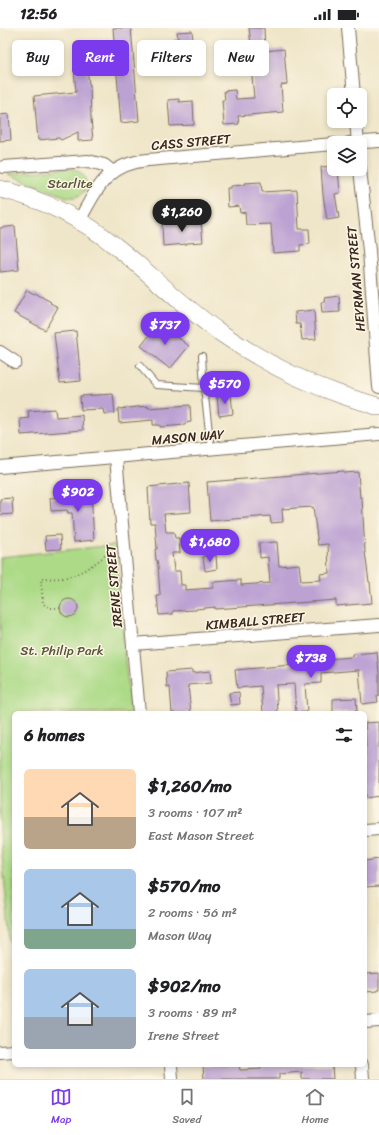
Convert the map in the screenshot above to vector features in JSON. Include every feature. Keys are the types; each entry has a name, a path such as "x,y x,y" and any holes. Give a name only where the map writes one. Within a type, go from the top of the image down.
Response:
{"main road":[{"path":"0,188 38,201 91,228 118,247 185,306 242,348 305,381 338,394 379,407"}],"street":[{"path":"348,28 353,88"},
{"path":"367,142 379,140"},
{"name":"CASS STREET","path":"79,221 105,178 120,167 138,161 327,145"},
{"path":"3,167 88,161 104,165 113,172"},
{"name":"HEYRMAN STREET","path":"361,176 376,304 379,387"},
{"path":"0,352 15,362"},
{"name":"MASON WAY","path":"0,467 379,434"},
{"name":"IRENE STREET","path":"116,457 139,711"},
{"name":"KIMBALL STREET","path":"133,644 379,625"},
{"path":"367,830 379,829"},
{"path":"367,1022 379,1021"},
{"path":"0,1052 12,1051"},
{"path":"171,1067 172,1079"},
{"path":"362,1067 363,1079"}],"lane":[{"path":"202,356 211,449"},
{"path":"140,366 156,385 204,388"}],"path":[{"path":"60,608 51,608 43,604 41,579 68,577 78,573 109,553 112,548 112,544"}],"green space":[{"name":"Starlite","path":"70,168 82,175 85,180 86,186 84,191 75,197 67,197 8,174"},
{"name":"St. Philip Park","path":"115,545 130,711 12,711 12,962 0,833 0,557"}],"building":[{"path":"113,28 131,28 139,121 121,123 117,76 129,76 129,40 114,40"},
{"path":"249,28 264,28 265,40 250,40"},
{"path":"192,31 193,40 174,40 178,39 177,32"},
{"path":"284,49 287,84 281,85 283,112 238,116 239,124 224,125 222,100 225,100 224,91 235,90 236,99 254,98 252,76 269,76 269,51"},
{"path":"75,76 88,76 90,84 93,140 78,141 78,132 61,140 59,138 38,140 34,96 76,92"},
{"path":"179,99 179,102 193,101 194,125 170,126 168,100"},
{"path":"9,114 11,140 0,141 0,115"},
{"path":"321,167 327,167 327,176 339,176 340,193 335,194 339,218 327,220"},
{"path":"261,182 262,192 297,190 299,229 309,229 310,244 300,245 300,251 273,253 271,224 246,225 245,212 240,213 239,206 228,207 227,188 231,188 231,186 244,185 244,183"},
{"path":"201,221 203,242 163,246 162,223"},
{"path":"15,226 19,270 0,272 0,228"},
{"path":"27,290 34,294 35,293 58,307 45,330 14,313"},
{"path":"339,296 340,312 322,313 321,302 325,302 324,298"},
{"path":"314,310 316,339 302,340 300,324 296,324 295,312"},
{"path":"159,323 189,346 170,369 141,346"},
{"path":"76,331 81,381 60,383 54,333"},
{"path":"113,394 115,413 104,414 103,409 81,410 80,396"},
{"path":"231,395 233,414 219,416 217,396"},
{"path":"190,405 191,422 185,423 185,425 160,427 160,425 153,425 153,420 119,423 118,409 148,406 148,408"},
{"path":"55,409 56,417 82,415 83,430 21,435 20,419 29,418 28,411"},
{"path":"344,471 344,473 358,472 360,498 362,498 365,552 372,603 336,606 336,600 215,609 215,607 173,611 173,614 159,615 157,596 160,596 160,594 155,549 157,549 155,523 150,523 148,487 189,483 191,512 164,514 166,532 174,532 175,538 179,538 180,553 172,553 174,571 180,571 181,585 185,585 185,590 213,588 213,582 241,580 241,585 270,583 268,557 260,558 259,543 277,542 279,566 299,564 301,581 321,580 320,574 329,573 328,544 318,545 313,507 282,509 283,522 271,523 270,516 210,521 207,482"},
{"path":"91,491 94,540 74,542 72,513 68,513 67,510 51,511 50,498 66,497 66,493"},
{"path":"12,498 13,514 0,515 0,499"},
{"path":"60,535 61,549 46,550 45,536"},
{"path":"216,555 217,569 205,571 203,556"},
{"path":"65,599 73,599 78,604 76,615 73,617 65,617 60,612 60,604"},
{"path":"377,652 379,673 379,695 377,696 378,702 362,704 359,670 321,673 321,683 305,684 307,711 296,711 294,684 276,685 278,711 263,711 261,686 237,688 235,670 325,662 324,659 353,657 352,654"},
{"path":"192,670 192,673 210,671 211,683 188,685 191,711 172,711 170,687 167,687 166,672"},
{"path":"239,692 240,704 231,705 229,693"},
{"path":"356,698 357,711 333,711 333,699"},
{"path":"379,722 379,796 367,798 367,723"},
{"path":"379,859 379,886 367,887 367,861"},
{"path":"379,973 379,990 367,992 367,974"},
{"path":"203,1067 239,1067 240,1070 261,1069 260,1067 332,1067 333,1079 302,1079 302,1072 279,1074 279,1079 204,1079"}]}
